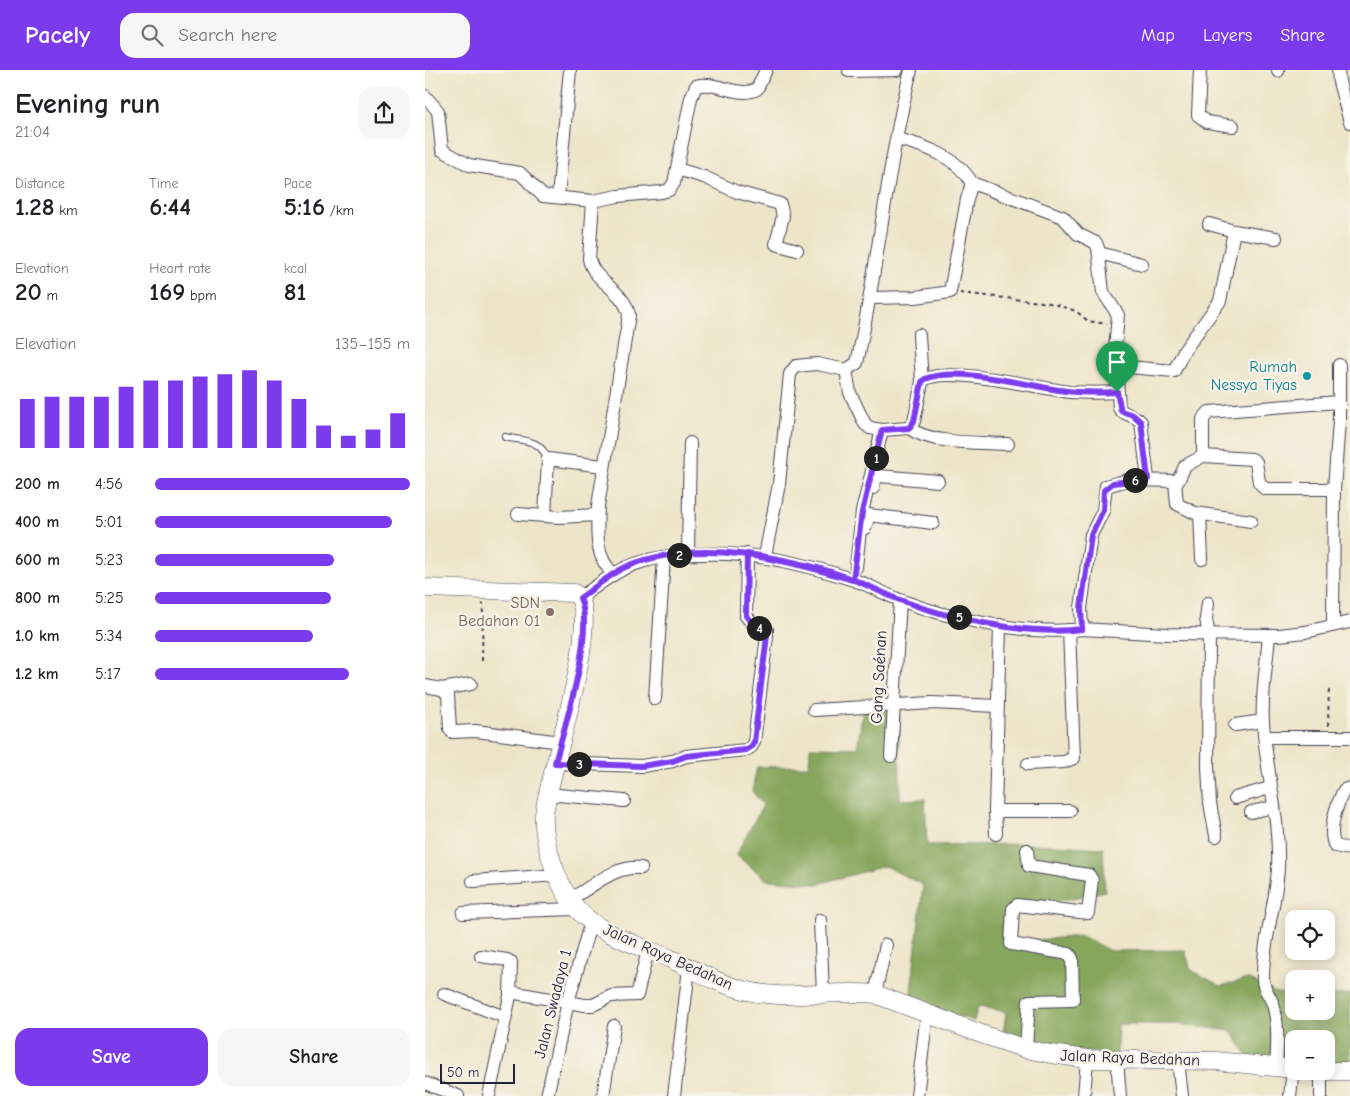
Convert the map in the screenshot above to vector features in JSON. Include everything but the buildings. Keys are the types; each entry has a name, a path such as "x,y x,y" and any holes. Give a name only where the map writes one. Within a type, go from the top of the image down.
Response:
{"street":[{"path":"558,197 570,70"},
{"path":"425,96 438,111 442,150 472,166 520,173 540,193 593,201 618,196 665,192 671,187 677,169 691,98 696,86 709,85 744,92 754,91 760,85 765,70"},
{"path":"849,71 897,70"},
{"path":"765,556 779,484 790,374 796,366 806,363 846,370 857,363 871,298 900,113 911,70"},
{"path":"1200,70 1198,115 1207,122 1233,126"},
{"path":"1338,70 1350,122"},
{"path":"897,140 931,149 964,170 972,183 1063,217 1078,234 1096,243 1103,292 1108,302 1117,310 1118,325 1115,349 1117,392 1121,411 1133,415 1141,422 1148,479"},
{"path":"677,169 704,177 737,192 780,204 783,211 776,244 797,250"},
{"path":"871,298 916,297 950,292 967,199 972,183"},
{"path":"593,201 589,259 591,267 594,273 624,301 629,315 603,466 597,515 601,557 604,564 615,574"},
{"path":"1209,224 1234,231 1276,238"},
{"path":"1117,366 1175,372 1184,351 1220,301 1234,231"},
{"path":"1099,254 1142,264"},
{"path":"909,428 914,421 922,382 919,335"},
{"path":"1333,624 1334,489 1339,369"},
{"path":"846,370 850,394 865,424 870,428 882,430 909,428 917,434 930,438 1008,444"},
{"path":"922,382 929,377 969,376 1019,382 1071,392 1117,392"},
{"path":"1203,456 1203,419 1209,412 1339,402"},
{"path":"857,567 862,512 882,430"},
{"path":"688,554 690,443"},
{"path":"1251,520 1200,514 1186,510 1177,504 1175,482 1185,466 1203,456 1253,458 1256,462 1259,482 1265,489 1334,489"},
{"path":"545,516 548,459 603,466"},
{"path":"853,580 876,477 938,481"},
{"path":"1082,629 1081,608 1091,535 1103,510 1104,490 1113,483 1148,479 1175,482"},
{"path":"518,514 545,516 597,515"},
{"path":"1200,514 1202,559"},
{"path":"869,515 933,523"},
{"path":"425,588 574,593 580,598 628,567 664,557 688,554 747,554 765,556 853,580 900,600 954,616 1016,628 1209,635 1269,635 1305,632 1333,624 1350,622"},
{"path":"555,763 642,766 673,761 686,756 746,750 751,747 754,742 767,630 756,627 746,616 747,554"},
{"path":"655,699 664,557"},
{"name":"Jalan Raya Bedahan","path":"580,598 584,609 581,659 547,794 544,826 546,839 558,875 573,904 591,921 648,950 725,984 759,994 823,995 859,992 875,994 1026,1049 1087,1059 1216,1060 1285,1069"},
{"name":"Gang Saénan","path":"891,756 900,600"},
{"path":"1208,604 1206,619 1209,635 1208,767 1210,803 1216,836"},
{"path":"996,834 1000,625"},
{"path":"1028,764 1064,762 1074,758 1069,630"},
{"path":"1269,635 1263,721 1270,788 1274,807 1278,868 1273,909 1264,956 1263,979 1264,987 1274,1006 1277,1028 1285,1058"},
{"path":"425,686 442,689 471,684"},
{"path":"442,689 448,694 450,729 452,732 477,731 561,742"},
{"path":"814,710 932,703 997,706"},
{"path":"1235,725 1263,721"},
{"path":"1265,737 1350,737"},
{"path":"1235,798 1270,788"},
{"path":"1350,788 1344,790 1336,809 1333,840 1335,846 1350,849"},
{"path":"547,794 624,801"},
{"path":"1251,812 1274,807"},
{"path":"995,811 1070,811"},
{"path":"1026,1049 1029,1001 1073,1000 1072,958 1069,954 1011,944 1013,909 1017,905 1088,912 1092,880 1089,875 1029,866 1027,850"},
{"path":"463,913 573,904 611,874 630,866 641,868"},
{"path":"473,881 558,875"},
{"path":"820,920 823,995"},
{"name":"Jalan Swadaya 1","path":"547,1096 568,1002 591,921"},
{"path":"875,994 886,945"},
{"path":"510,992 593,1005 611,996 637,995 648,950"},
{"path":"481,956 510,960 510,992 489,1096"},
{"path":"674,1096 689,968"},
{"path":"445,994 505,1017"},
{"path":"917,1096 927,1013"},
{"path":"603,1096 614,1026"},
{"path":"1084,1096 1087,1059"},
{"path":"1117,1060 1120,1096"},
{"path":"1178,1061 1182,1096"},
{"path":"1335,1071 1350,1071"},
{"path":"1289,1080 1290,1096"},
{"path":"1319,1080 1321,1096"},
{"path":"425,1083 458,1096"}],"lane":[{"path":"505,437 537,444 542,447 548,459"}],"path":[{"path":"950,292 1050,304 1076,311 1088,321 1118,325"},
{"path":"482,661 484,591"},
{"path":"1328,736 1329,687"}],"green space":[{"path":"863,710 899,710 900,800 925,799 927,845 1033,844 1103,848 1105,891 1007,912 1011,942 1082,936 1110,951 1185,950 1191,970 1221,986 1248,979 1276,993 1285,994 1285,1020 1335,1020 1335,995 1350,994 1350,1063 1335,1062 1335,1030 1285,1030 1285,1061 1249,1059 1232,1031 1176,1024 1118,1024 1117,1055 1037,1046 1003,1034 1006,1012 978,1006 974,1021 910,1000 923,885 885,866 817,884 767,880 736,855 763,805 752,791 757,767 809,766 810,747 857,748"}],"place":[{"name":"Rumah Nessya Tiyas","path":"1307,376"},
{"name":"SDN Bedahan 01","path":"550,612"}],"route":[{"path":"1117,392 1071,392 1019,382 969,376 942,376 925,379 922,382 913,424 909,428 882,430 862,512 858,539 857,567 853,580 765,556 747,554 712,553 664,557 628,567 615,574 580,598 584,609 581,659 555,763 642,766 660,764 686,756 746,750 751,747 754,742 767,630 756,627 749,622 746,616 747,554 765,556 814,568 853,580 926,609 954,616 1016,628 1041,630 1082,629 1081,608 1091,535 1096,521 1103,510 1104,490 1106,486 1113,483 1148,479 1141,422 1133,415 1125,414 1121,411 1117,392"}]}
